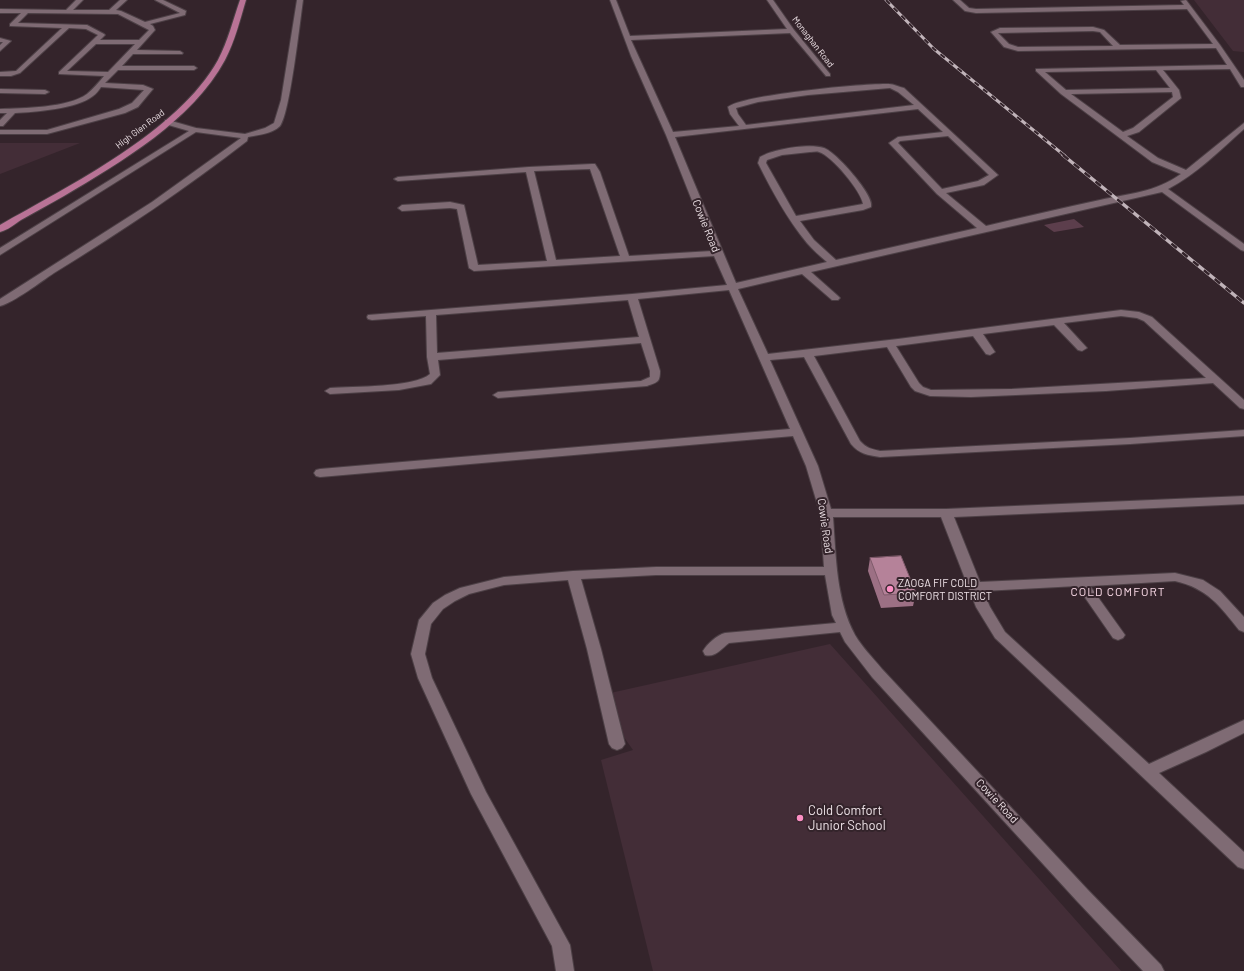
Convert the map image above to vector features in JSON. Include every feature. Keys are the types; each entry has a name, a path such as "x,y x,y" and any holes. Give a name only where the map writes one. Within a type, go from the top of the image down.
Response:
{"main road":[{"name":"High Glen Road","path":"0,229 119,158 168,122 199,90 217,66 230,40 243,0"}],"street":[{"path":"68,11 80,0"},
{"path":"110,12 124,0"},
{"path":"144,24 184,14 184,12 158,0"},
{"path":"168,122 195,130 245,136 268,130 277,124 285,100 300,0"},
{"name":"Cowie Road","path":"613,0 627,38 670,135 717,253 812,466 826,513 835,600 843,627 850,639 877,673 1082,895 1155,971"},
{"name":"Monaghan Road","path":"770,0 792,31 828,75"},
{"path":"956,0 967,10 972,11 1188,7"},
{"path":"1108,0 1118,9"},
{"path":"1183,0 1218,46 1244,85"},
{"path":"0,11 123,13 151,28 152,30 90,96 56,108 38,111 0,111"},
{"path":"27,11 12,24 91,28 102,35 61,74 110,74"},
{"path":"0,74 11,74 18,72 68,26"},
{"path":"1119,48 1102,31 1093,29 1000,30 994,32 1008,47 1015,48 1119,48 1218,46"},
{"path":"627,38 792,31"},
{"path":"0,40 8,41 0,49"},
{"path":"96,42 142,42"},
{"path":"132,52 180,53"},
{"path":"1186,173 1155,160 1064,92 1038,70 1232,67"},
{"path":"115,68 194,68"},
{"path":"1122,135 1136,130 1177,98 1175,90 1158,68"},
{"path":"0,132 47,132 109,115 132,107 149,89 143,86 100,86"},
{"path":"744,128 734,114 732,107 735,105 746,102 786,97 891,86 901,90 994,175 981,183 940,192"},
{"path":"1064,92 1175,90"},
{"path":"0,91 45,92"},
{"path":"670,135 744,128 920,107"},
{"path":"0,124 13,111"},
{"path":"372,317 632,297 732,287 1162,188 1186,173 1244,125"},
{"path":"0,252 195,130"},
{"path":"948,134 898,139 892,143 940,192 984,229"},
{"path":"0,303 102,238 209,166 244,139 245,136"},
{"path":"795,219 860,208 868,205 869,203 851,178 826,152 812,149 778,153 765,157 762,162 795,219 811,242 834,263"},
{"path":"398,179 529,169 592,166 596,172 625,258"},
{"path":"529,169 552,263"},
{"path":"1162,188 1244,248"},
{"path":"402,208 455,205 461,207 474,268 717,253"},
{"path":"803,270 836,298"},
{"path":"498,395 644,384 655,379 655,371 632,297"},
{"path":"330,391 399,387 427,382 435,375 432,357 431,312"},
{"path":"764,358 890,344 1121,313 1139,315 1148,319 1244,406"},
{"path":"1056,321 1082,348"},
{"path":"976,332 990,352"},
{"path":"432,357 646,340"},
{"path":"890,344 919,390 930,393 1023,392 1216,380"},
{"path":"808,354 836,405 851,437 860,448 868,452 880,454 1244,434"},
{"path":"320,473 796,432"},
{"path":"826,513 946,513 1244,500"},
{"path":"946,513 988,616 1000,635 1244,862"},
{"path":"565,971 561,945 479,794 425,678 418,654 424,623 438,606 450,598 465,591 504,581 573,575 656,571 831,571"},
{"path":"573,575 594,649 617,744"},
{"path":"976,587 1174,577 1190,580 1209,588 1228,606 1244,627"},
{"path":"1081,582 1118,635"},
{"path":"710,650 725,638 843,627"},
{"path":"1147,772 1201,748 1244,726"}],"shaded area":[{"path":"1194,0 1244,0 1244,52 1233,51"},
{"path":"0,143 80,143 0,174"},
{"path":"1074,219 1084,227 1054,232 1044,225"},
{"name":"Cold Comfort Junior School","path":"830,644 1121,971 653,971 601,760 633,750 614,723 606,694"}],"building":[{"path":"901,556 916,593 884,595 870,558"}],"railway":[{"path":"886,0 934,49 1065,156"},
{"path":"1063,155 1244,303"}],"place":[{"name":"ZAOGA FIF COLD COMFORT DISTRICT","path":"890,589"},
{"name":"Cold Comfort Junior School","path":"800,818"}],"district":[{"name":"COLD COMFORT","path":"1118,592"}]}
